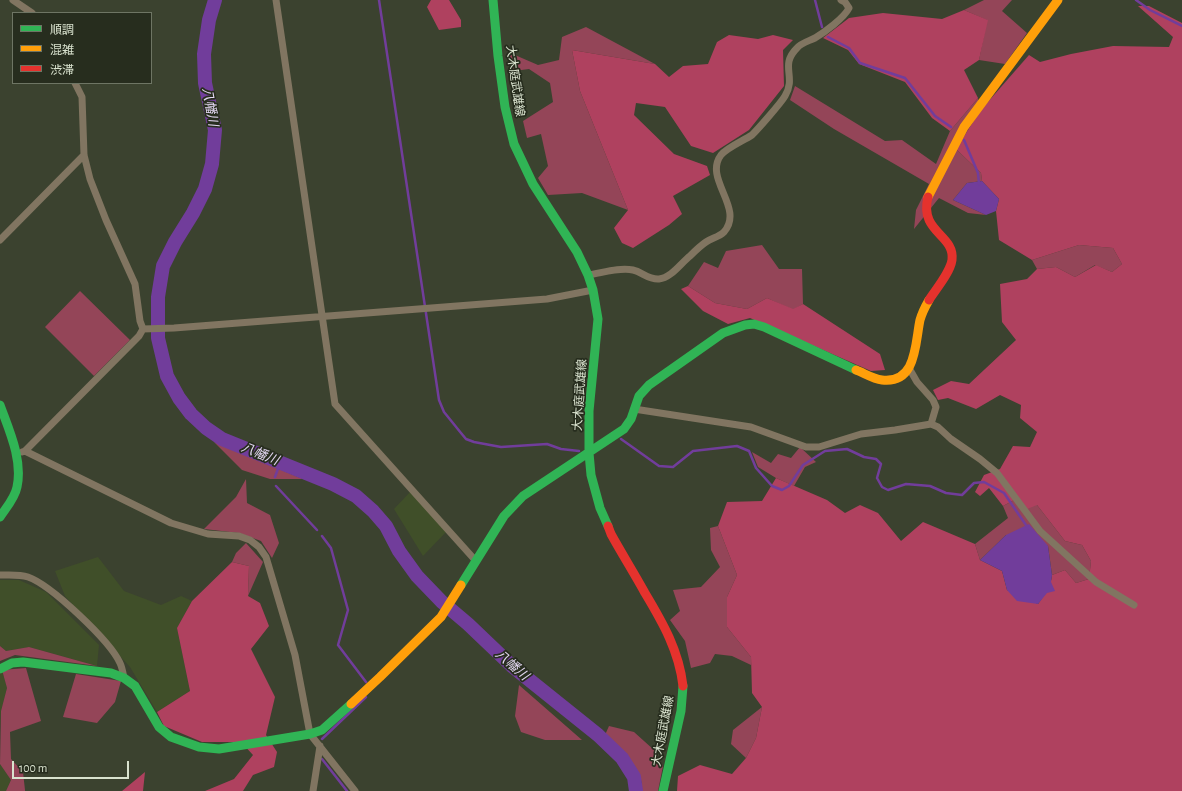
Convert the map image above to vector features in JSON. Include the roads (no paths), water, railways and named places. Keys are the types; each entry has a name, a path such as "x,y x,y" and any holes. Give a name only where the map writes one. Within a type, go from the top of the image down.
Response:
{"street":[{"path":"13,0 31,12"},
{"path":"276,0 335,404 475,560"},
{"name":"大木庭武雄線","path":"493,0 498,56 505,107 514,144 533,184 577,252 588,275 593,290 598,319 590,411 589,453 591,475 600,508 611,534 665,626 676,652 681,669 683,686 681,711 663,791"},
{"path":"588,275 624,269 634,270 651,278 659,279 668,276 707,241 718,237 724,232 729,222 729,210 716,174 717,163 722,154 752,134 785,96 790,84 788,63 791,55 798,47 817,37 846,14 849,8 845,2 841,0"},
{"path":"0,669 12,663 23,662 111,673 124,678 135,686 159,727 171,737 199,747 218,749 310,734 322,730 380,677 441,617 475,560 512,506 523,496 624,429 630,423 637,399 641,392 723,333 746,324 754,324 764,327 865,374 882,380 892,380 900,377 910,368 914,359 923,310 952,260 950,248 927,219 925,208 928,198 964,127 1025,46 1054,1"},
{"path":"76,84 82,97 84,155 90,179 135,284 140,321 146,329"},
{"path":"0,240 84,155"},
{"path":"15,453 25,451 146,329 547,299 593,290"},
{"path":"910,368 917,382 933,400 936,407 931,424"},
{"path":"0,405 13,441 18,474 16,489 0,518"},
{"path":"634,409 752,427 806,447 819,447 861,434 931,424 938,427 951,439 997,473 1040,531 1096,582 1134,605"},
{"path":"25,451 171,523 208,534 239,536 250,540 259,547 266,557 295,655 310,734 355,791"},
{"path":"0,575 13,574 28,577 45,586 62,599 105,642 120,662 124,678"},
{"path":"313,791 320,746"}],"waterway":[{"name":"八幡川","path":"215,0 209,20 204,54 205,83 215,130 212,164 205,189 163,266 158,297 158,338 167,376 179,398 191,414 206,428 222,439 333,484 356,496 373,511 386,526 399,551 417,576 442,602 468,624 512,666 598,735 622,758 634,777 636,791"},
{"path":"379,0 439,400 444,412 466,439 474,442 501,447 547,444 561,449 579,451"},
{"path":"815,0 822,27"},
{"path":"1136,0 1150,10 1182,26"},
{"path":"828,37 849,48 860,63 905,78 935,116 951,127"},
{"path":"964,140 978,173 979,184"},
{"path":"621,439 659,466 673,467 693,451 737,446 749,451 756,468 772,486 782,490 789,486 803,465 825,451 847,449 864,457 876,459 881,464 877,478 882,487 888,490 906,484 930,486 946,493 962,495 974,483 984,482 1004,493 1028,528"},
{"path":"275,477 280,463"},
{"path":"276,486 317,530"},
{"path":"322,536 331,548 348,610 338,645 366,682"},
{"path":"322,739 366,697"},
{"path":"322,759 347,791"}]}
